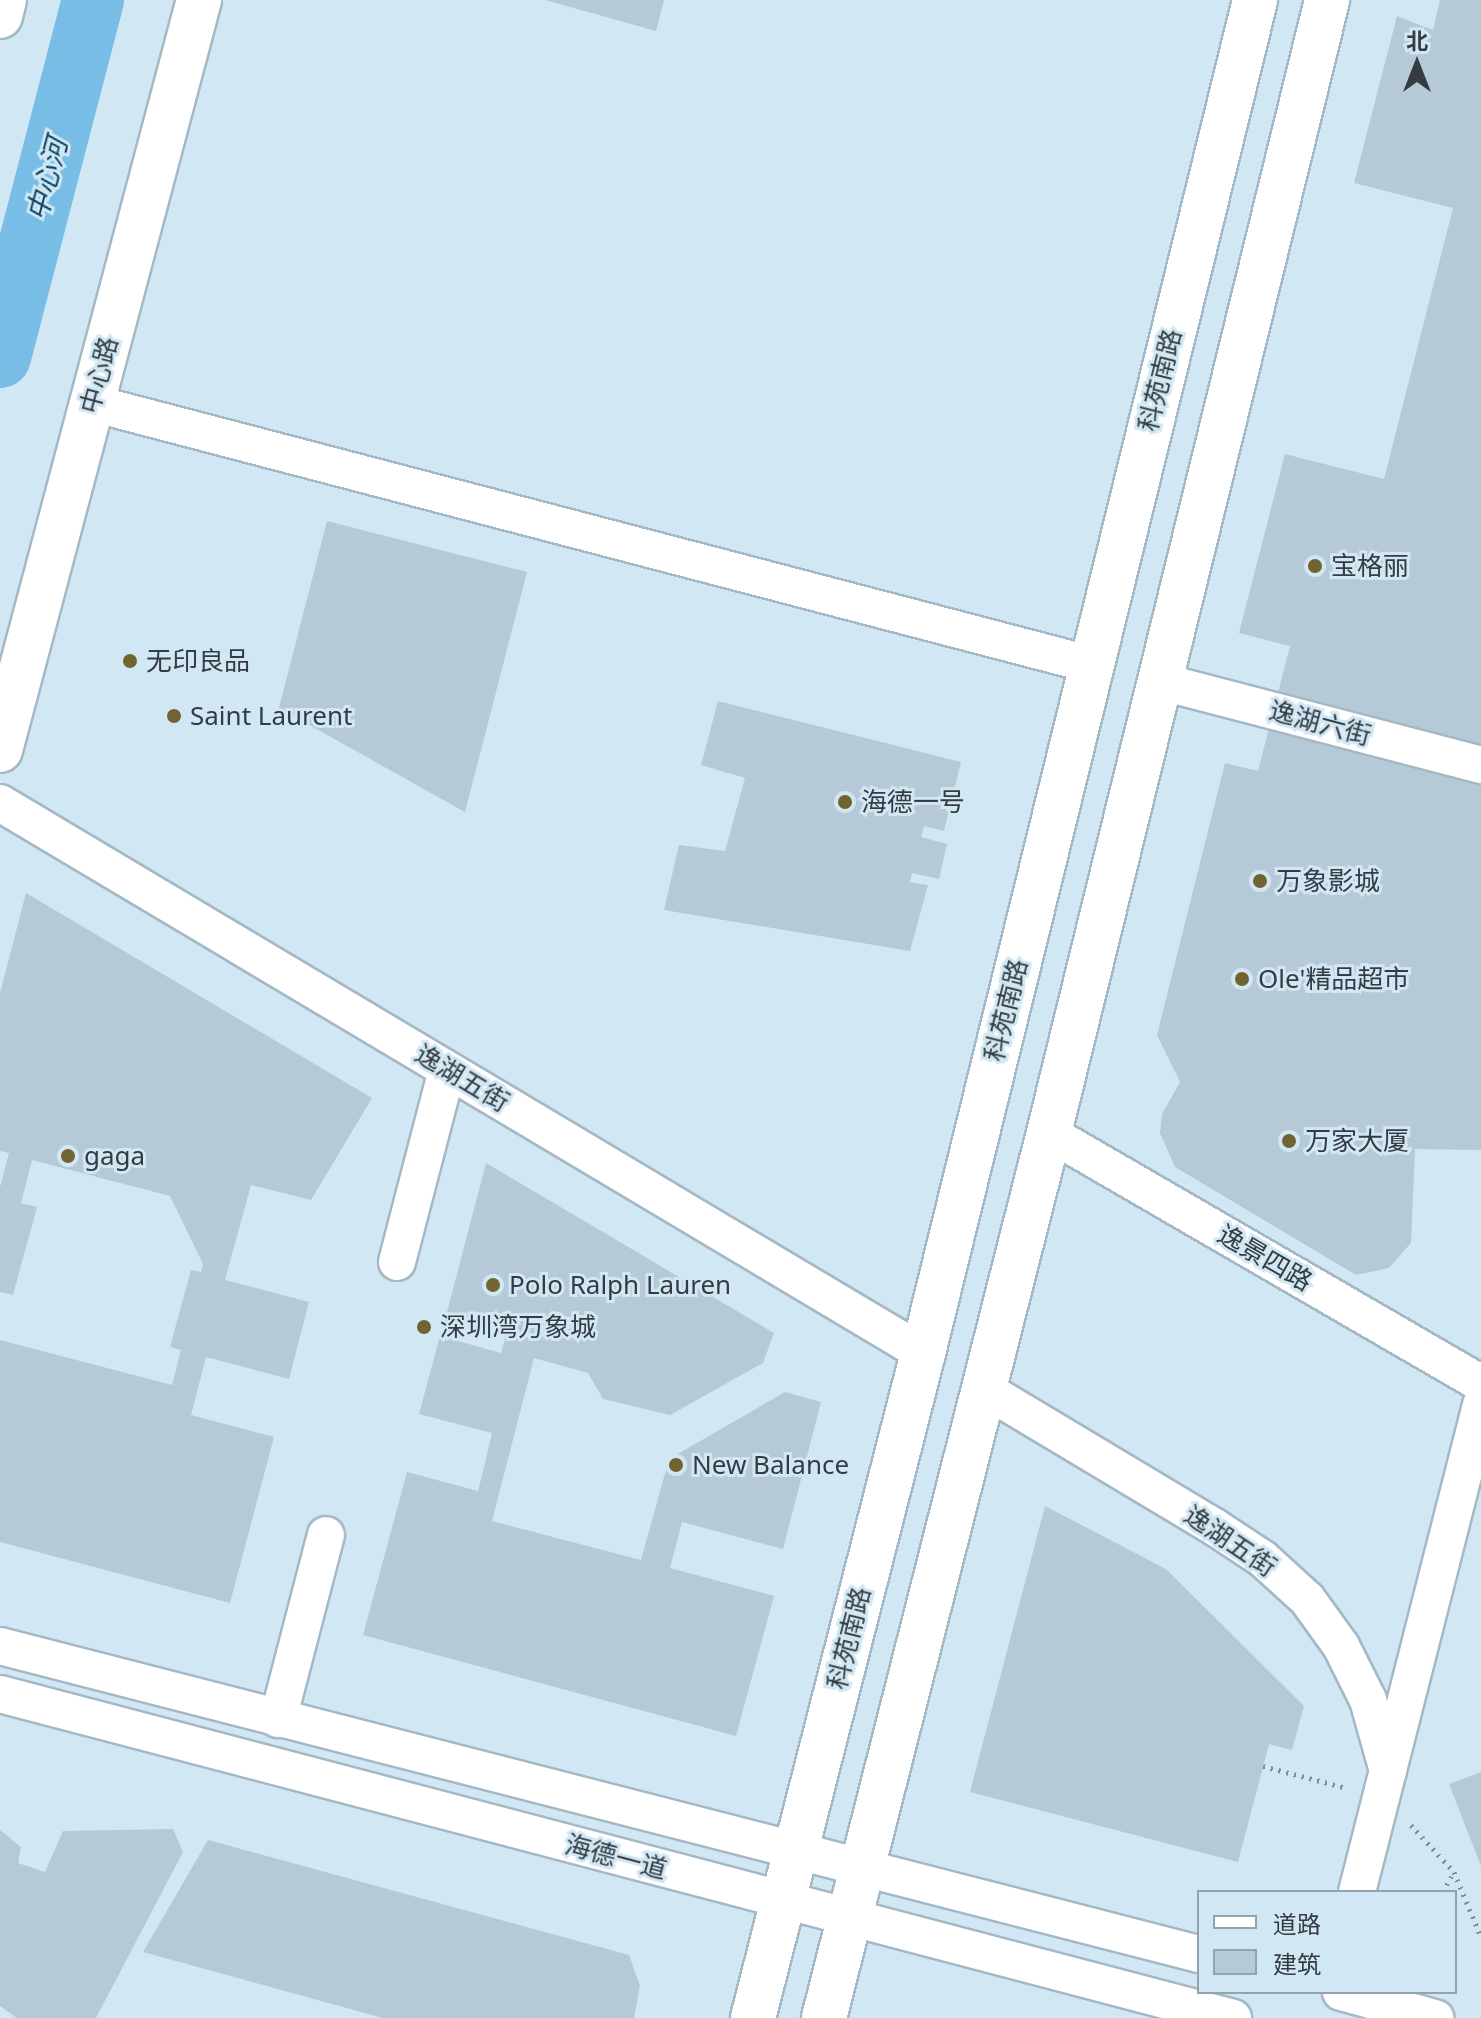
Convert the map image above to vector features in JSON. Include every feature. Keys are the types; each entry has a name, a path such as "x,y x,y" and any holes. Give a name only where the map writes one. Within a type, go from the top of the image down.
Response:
{"main road":[{"path":"0,16 4,0"},
{"name":"中心路","path":"0,750 199,0"},
{"name":"科苑南路","path":"753,2018 923,1353 1089,664 1255,0"},
{"path":"824,2018 1049,1133 1327,0"},
{"path":"893,1464 961,1480"}],"street":[{"path":"92,403 1089,664"},
{"name":"逸湖六街","path":"1159,681 1481,765"},
{"name":"逸湖五街","path":"0,803 923,1353"},
{"path":"397,1262 447,1070"},
{"name":"逸景四路","path":"1049,1133 1481,1383"},
{"name":"逸湖五街","path":"984,1389 1213,1526 1263,1559 1307,1599 1341,1646 1368,1700 1388,1771"},
{"path":"1358,1890 1481,1405"},
{"path":"278,1719 326,1535"},
{"name":"海德一道","path":"0,1646 1197,1953"},
{"name":"海德一道","path":"0,1694 1233,2018"},
{"path":"1348,1994 1435,2018"}],"path":[{"path":"1444,1890 1454,1872"}],"building":[{"path":"545,0 664,0 656,31"},
{"path":"1440,0 1481,0 1481,1150 1415,1149 1411,1243 1389,1268 1356,1275 1175,1167 1160,1133 1162,1114 1180,1082 1157,1035 1225,763 1258,771 1290,646 1239,633 1285,454 1384,479 1453,208 1354,183 1397,16 1433,30"},
{"path":"327,521 527,572 465,812 279,708"},
{"name":"海德一号","path":"718,701 961,762 944,831 924,826 921,837 947,844 939,879 912,873 910,882 928,885 910,951 664,910 679,845 725,851 745,778 701,765"},
{"path":"26,893 372,1098 311,1200 251,1185 225,1280 309,1302 289,1379 206,1357 191,1415 274,1437 230,1603 0,1542 0,1340 172,1385 181,1350 170,1347 191,1270 201,1272 203,1264 170,1196 32,1160 21,1203 37,1207 13,1295 0,1292 0,1187 9,1153 0,1151 0,993"},
{"path":"486,1163 774,1333 763,1363 670,1415 603,1399 588,1373 534,1358 492,1521 641,1560 669,1459 785,1392 821,1402 783,1549 682,1522 670,1568 774,1596 736,1736 363,1635 407,1472 478,1491 492,1433 419,1414 440,1336 501,1353 508,1328 447,1312"},
{"path":"1045,1506 1166,1569 1304,1706 1292,1750 1269,1744 1238,1862 970,1792"},
{"path":"1481,1772 1481,1866 1449,1784"},
{"path":"173,1829 183,1852 96,2018 17,2018 0,2006 0,1830 21,1847 18,1863 45,1872 63,1831"},
{"path":"208,1840 629,1955 640,1986 634,2018 383,2018 143,1952"}],"waterway":[{"name":"中心河","path":"0,357 93,0"}],"place":[{"name":"宝格丽","path":"1315,566"},
{"name":"无印良品","path":"130,661"},
{"name":"Saint Laurent","path":"174,716"},
{"name":"海德一号","path":"845,802"},
{"name":"万象影城","path":"1260,881"},
{"name":"Ole'精品超市","path":"1242,979"},
{"name":"万家大厦","path":"1289,1141"},
{"name":"gaga","path":"68,1156"},
{"name":"Polo Ralph Lauren","path":"493,1285"},
{"name":"深圳湾万象城","path":"424,1327"},
{"name":"New Balance","path":"676,1465"}]}
